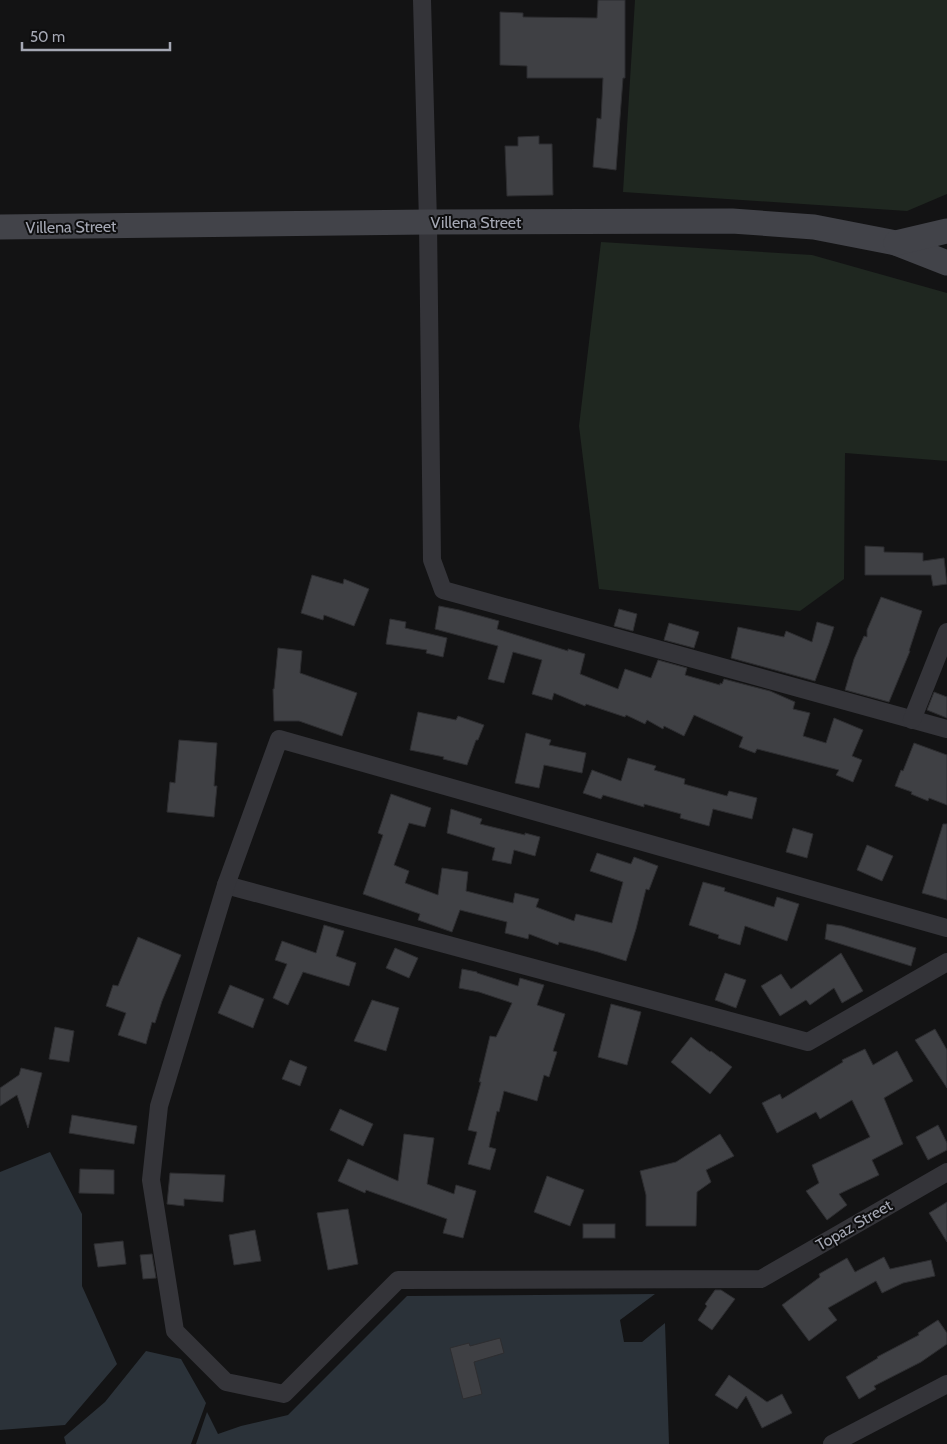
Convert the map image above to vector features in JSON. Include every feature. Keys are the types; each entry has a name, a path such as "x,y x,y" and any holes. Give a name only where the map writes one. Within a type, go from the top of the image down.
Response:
{"main road":[{"name":"Villena Street","path":"0,228 428,222 732,221 814,227 896,243 947,262"},
{"path":"896,243 947,231"}],"street":[{"path":"422,0 428,222 432,560 442,590 947,729"},
{"path":"912,720 947,632"},
{"path":"947,928 279,738 226,885 808,1042 947,962"},
{"name":"Topaz Street","path":"226,885 159,1106 151,1180 175,1331 226,1382 284,1394 398,1280 761,1279 947,1172"},
{"path":"832,1444 947,1384"}],"shaded area":[{"path":"635,0 947,0 947,194 907,211 623,192"},
{"path":"601,242 812,255 947,293 947,461 845,453 844,579 800,611 599,589 579,426"},
{"path":"50,1152 82,1214 82,1286 117,1364 65,1425 0,1430 0,1172"},
{"path":"655,1294 620,1320 624,1342 642,1342 665,1323 669,1444 196,1444 207,1412 218,1434 241,1426 288,1415 407,1296"},
{"path":"146,1351 181,1359 206,1403 191,1444 66,1444 64,1437 105,1402"}],"building":[{"path":"598,0 625,0 625,78 623,78 616,170 593,167 597,118 601,119 603,78 527,78 527,66 500,65 500,12 523,13 523,17 597,18"},
{"path":"539,136 539,144 552,144 553,195 507,196 505,146 518,146 518,137"},
{"path":"865,546 884,547 884,552 923,553 923,561 944,558 947,584 933,586 931,575 865,575"},
{"path":"312,575 343,584 344,579 369,589 354,626 324,615 323,620 301,613"},
{"path":"881,597 922,611 910,651 889,702 845,690 854,659 864,636 867,637 867,630"},
{"path":"439,606 499,621 497,629 568,651 568,649 585,654 580,674 618,689 625,669 651,678 658,660 687,668 685,675 720,685 724,679 770,691 795,702 793,709 810,713 803,736 826,743 834,718 863,730 852,756 862,760 853,782 836,775 839,770 757,749 755,753 739,747 743,737 694,715 684,736 664,726 663,729 647,720 645,724 626,715 625,717 586,704 585,706 554,693 552,700 532,694 542,660 513,652 504,683 488,679 498,646 435,629"},
{"path":"619,609 637,614 633,631 614,626"},
{"path":"390,619 406,622 405,628 447,638 443,657 426,653 427,650 386,644"},
{"path":"817,622 834,627 815,681 731,658 738,627 784,637 786,631 812,642"},
{"path":"669,623 699,632 694,648 664,640"},
{"path":"278,648 302,651 300,673 357,693 342,736 299,721 274,721 273,689"},
{"path":"934,692 947,697 947,718 927,710"},
{"path":"418,712 456,720 458,716 484,725 467,765 443,759 444,757 410,750"},
{"path":"526,733 551,740 549,745 586,753 582,773 544,765 539,788 515,783"},
{"path":"179,740 217,743 214,786 217,786 214,817 167,812 170,782 175,783"},
{"path":"914,743 947,755 947,805 929,798 928,801 911,794 912,792 895,786"},
{"path":"628,758 656,766 654,770 685,779 684,784 727,796 729,791 757,798 752,819 713,809 709,826 680,818 681,814 644,804 644,807 603,795 601,799 583,793 592,770 621,781"},
{"path":"391,794 431,808 425,827 409,823 394,865 409,871 405,883 438,895 442,868 468,872 466,891 513,903 515,893 539,899 536,907 574,921 576,914 612,923 623,882 590,871 597,853 631,864 634,857 658,866 649,890 646,889 626,961 559,942 558,945 529,934 528,939 505,933 507,922 460,910 452,932 418,920 420,914 363,894 383,835 378,833"},
{"path":"451,809 482,819 480,824 540,837 535,856 514,850 511,864 492,860 495,848 447,833"},
{"path":"943,824 947,824 947,900 922,893"},
{"path":"793,828 813,834 807,858 786,852"},
{"path":"867,845 893,856 882,881 857,870"},
{"path":"703,882 725,888 724,891 774,907 777,897 799,904 787,941 745,926 740,945 718,938 719,935 689,925"},
{"path":"827,924 842,926 916,948 911,966 825,939"},
{"path":"324,925 344,931 336,956 356,963 349,986 303,972 288,1005 273,998 287,964 275,960 282,941 316,953"},
{"path":"138,937 181,955 155,1023 152,1022 146,1044 118,1035 126,1013 106,1006 113,985 118,986"},
{"path":"395,948 418,958 409,978 386,968"},
{"path":"841,953 863,991 842,1003 834,988 810,1005 806,1000 780,1016 761,986 781,974 791,989"},
{"path":"462,969 518,986 520,978 544,985 537,1005 565,1014 553,1051 557,1052 549,1077 544,1075 537,1101 504,1091 499,1112 497,1111 489,1147 496,1149 490,1170 468,1164 477,1132 468,1130 481,1082 479,1082 490,1036 496,1037 512,1003 479,992 459,988"},
{"path":"725,973 746,980 736,1008 715,1000"},
{"path":"230,985 264,999 253,1028 218,1013"},
{"path":"372,1000 399,1008 386,1051 354,1041"},
{"path":"611,1004 641,1012 627,1065 598,1057"},
{"path":"55,1027 74,1031 69,1062 49,1059"},
{"path":"935,1029 947,1050 947,1088 915,1040"},
{"path":"691,1037 732,1067 710,1094 671,1062"},
{"path":"865,1049 873,1065 897,1051 913,1081 884,1098 903,1144 872,1160 879,1175 839,1194 847,1205 827,1220 806,1191 819,1183 812,1165 870,1137 852,1100 820,1119 816,1112 777,1133 762,1103 780,1094 782,1099 843,1062 842,1060"},
{"path":"290,1060 307,1067 300,1086 282,1079"},
{"path":"21,1068 42,1073 28,1128 17,1095 0,1106 0,1088 19,1075"},
{"path":"340,1109 373,1124 363,1146 330,1130"},
{"path":"72,1115 137,1126 134,1144 69,1133"},
{"path":"938,1125 947,1143 947,1150 928,1160 916,1137"},
{"path":"404,1134 434,1138 427,1184 454,1194 456,1185 476,1191 463,1238 443,1233 447,1219 366,1190 365,1193 338,1181 348,1159 398,1181"},
{"path":"720,1134 734,1156 706,1170 711,1182 697,1192 696,1226 646,1226 646,1195 640,1171 676,1162"},
{"path":"80,1169 114,1170 114,1194 79,1193"},
{"path":"170,1173 225,1175 223,1202 184,1199 184,1206 167,1204"},
{"path":"547,1176 584,1190 570,1226 534,1212"},
{"path":"947,1202 947,1242 929,1213"},
{"path":"348,1209 358,1264 328,1270 317,1213"},
{"path":"583,1224 615,1224 615,1238 583,1238"},
{"path":"255,1230 261,1261 234,1265 229,1235"},
{"path":"123,1241 126,1264 98,1267 94,1244"},
{"path":"152,1254 156,1278 143,1279 140,1255"},
{"path":"884,1257 890,1269 931,1260 935,1276 903,1283 882,1293 876,1281 828,1308 837,1320 809,1341 782,1305 820,1277 819,1274 847,1258 855,1272"},
{"path":"715,1290 721,1290 735,1299 712,1330 698,1320 707,1306 705,1304"},
{"path":"938,1320 947,1333 947,1344 921,1362 874,1386 876,1389 859,1399 846,1377 877,1357 919,1335 918,1333"},
{"path":"500,1338 504,1353 474,1362 482,1394 463,1399 450,1348 469,1343 470,1346"},
{"path":"729,1375 767,1402 782,1394 792,1413 762,1428 746,1396 737,1409 715,1395"}]}
